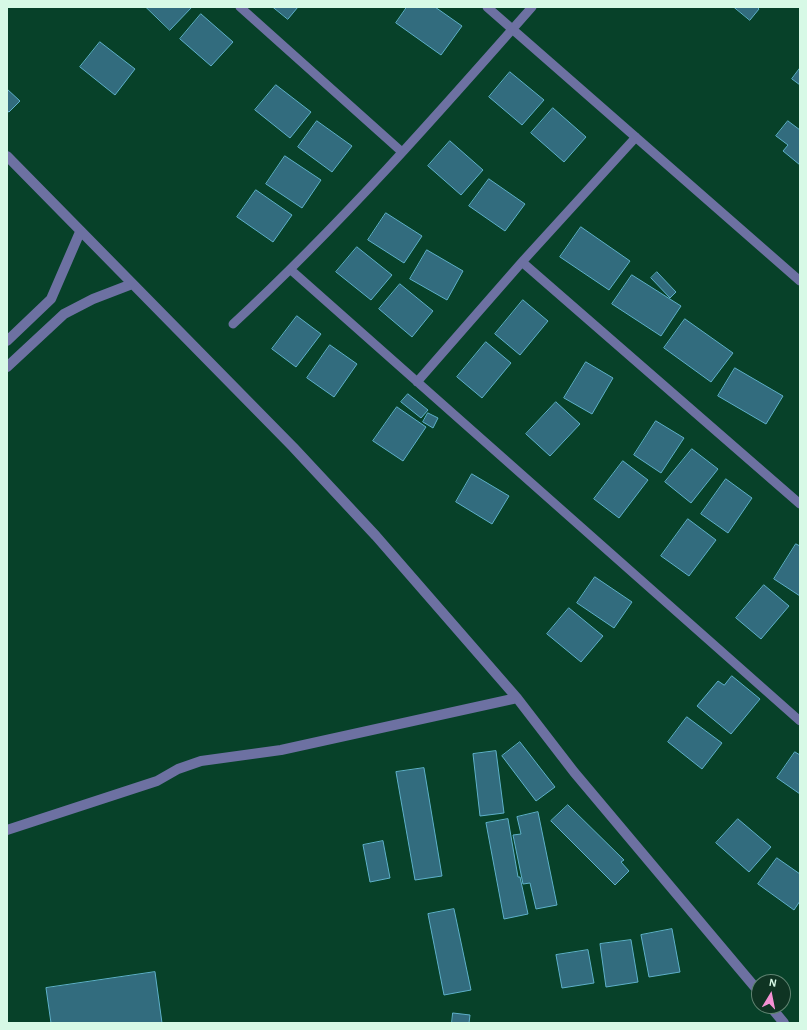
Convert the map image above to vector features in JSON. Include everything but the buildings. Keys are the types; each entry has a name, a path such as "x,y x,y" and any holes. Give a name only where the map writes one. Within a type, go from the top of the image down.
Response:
{"street":[{"path":"7,156 80,232 293,447 376,536 518,698 574,772 751,982"},
{"path":"7,341 51,299 80,232"},
{"path":"7,367 64,314 93,299 132,284"},
{"path":"7,830 157,781 178,769 201,761 281,750 518,698"},
{"path":"777,1014 784,1023"}],"lane":[{"path":"240,7 402,152"},
{"path":"487,7 800,281"},
{"path":"233,324 291,270 402,152 532,7"},
{"path":"417,382 522,262 636,137"},
{"path":"522,262 800,504"},
{"path":"291,270 800,721"}]}
